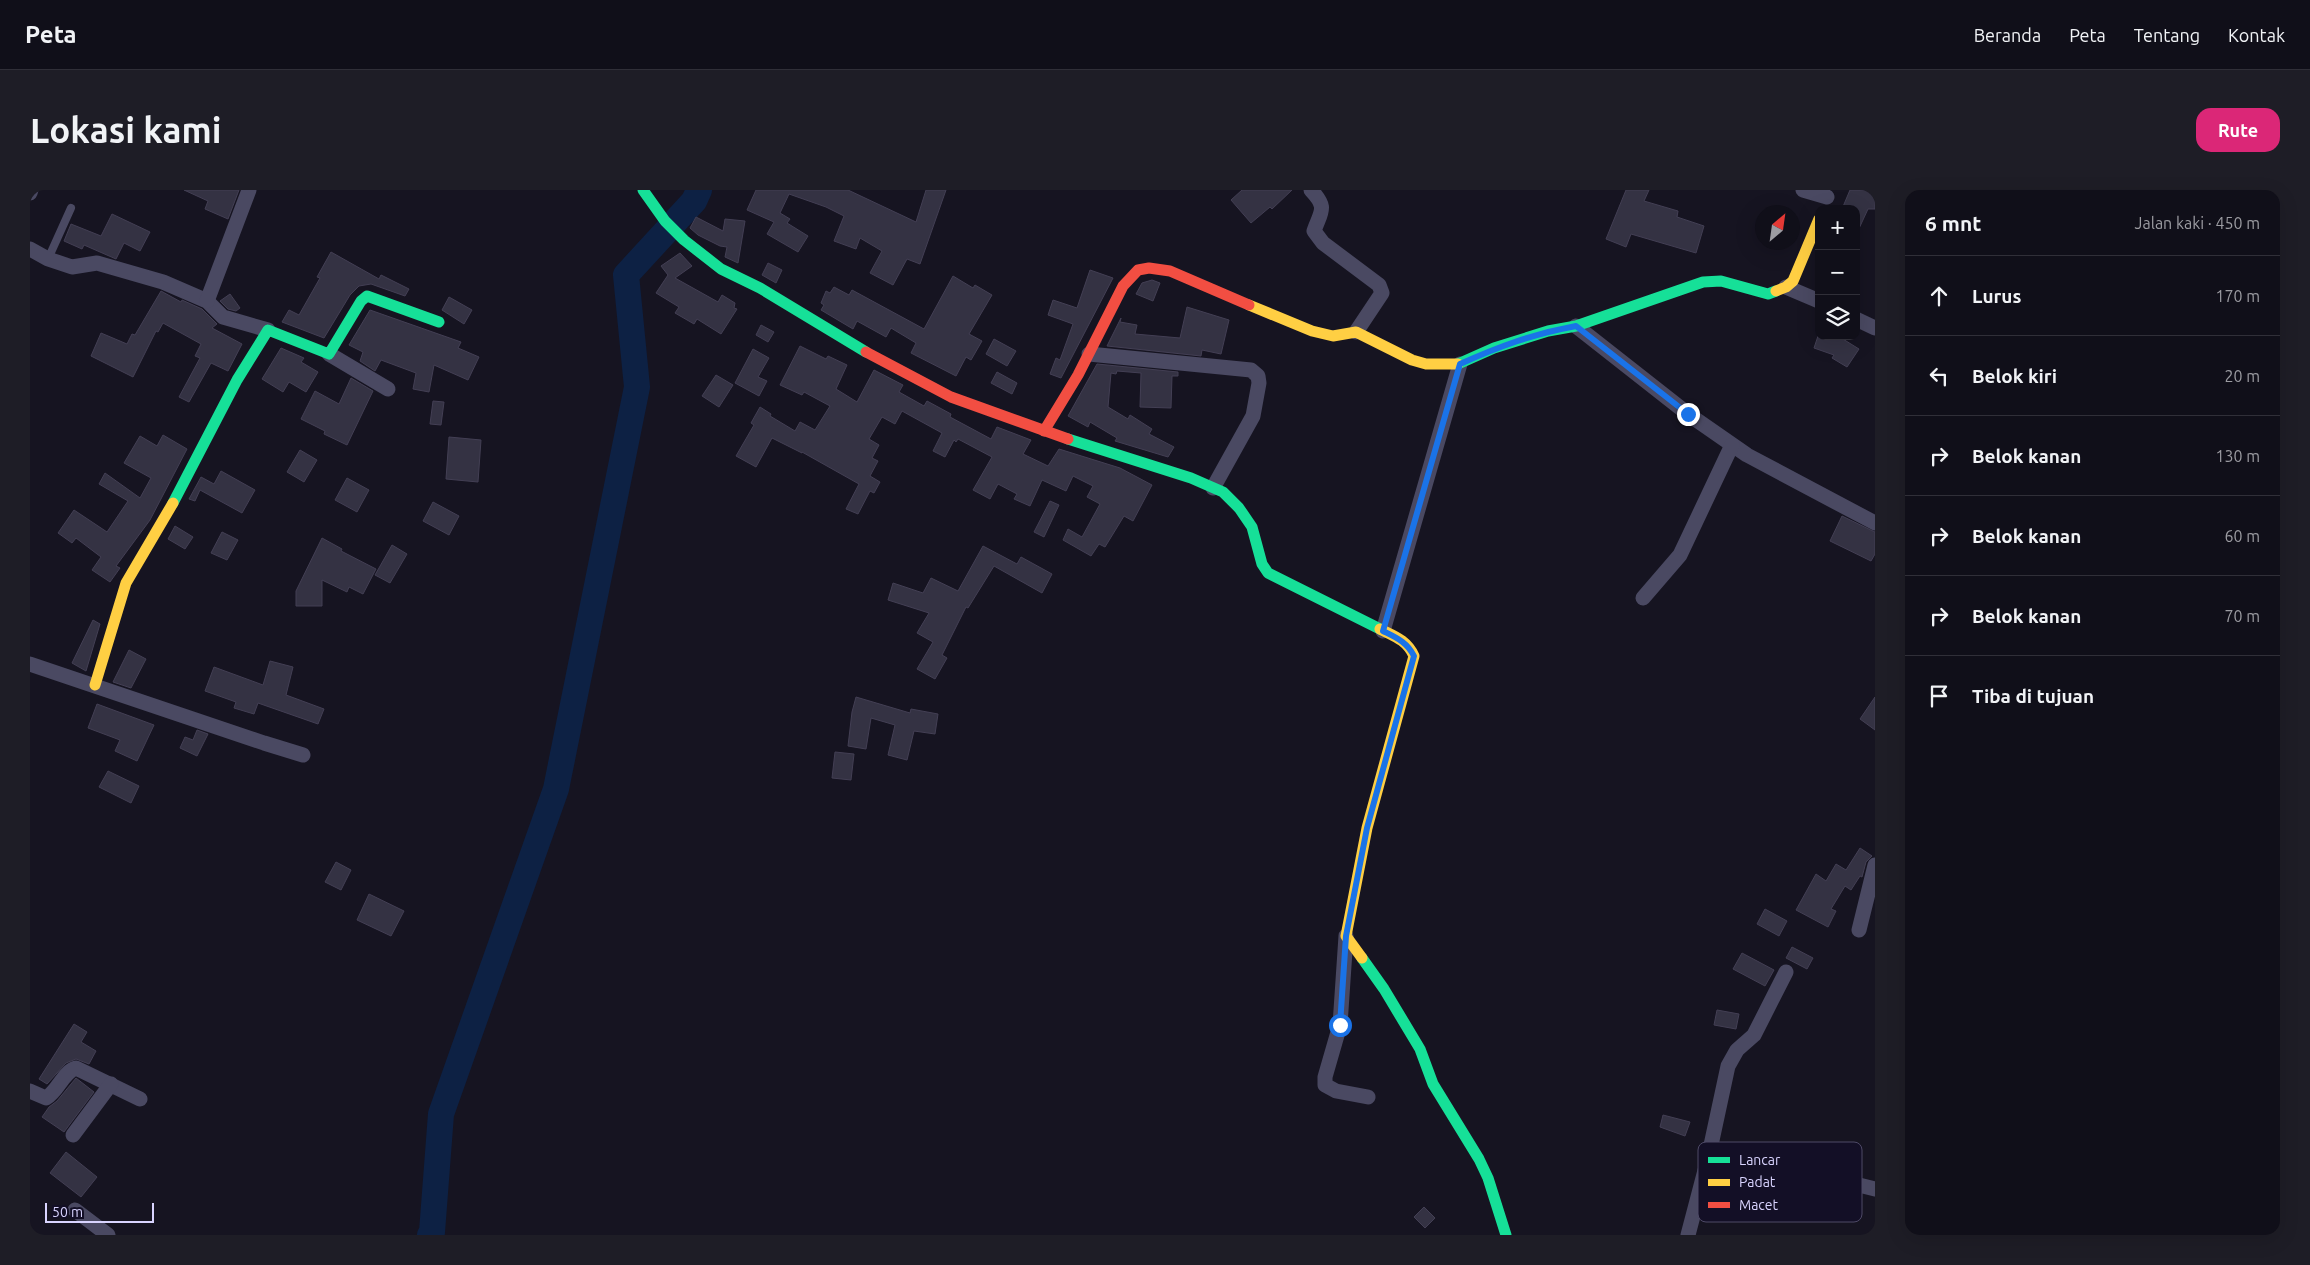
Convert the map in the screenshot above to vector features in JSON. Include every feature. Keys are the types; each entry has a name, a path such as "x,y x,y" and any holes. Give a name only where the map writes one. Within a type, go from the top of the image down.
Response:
{"street":[{"path":"207,301 250,190"},
{"path":"643,190 665,221 684,240 721,269 760,288 863,350 951,397 1044,431 1191,478 1223,492 1240,508 1252,527 1262,564 1268,574 1404,641 1410,647 1414,656 1367,828 1346,936 1340,1025 1325,1077 1325,1084 1336,1090 1368,1097"},
{"path":"1311,190 1322,205 1322,214 1314,231 1323,243 1379,285 1382,293 1356,332"},
{"path":"1803,190 1827,199"},
{"path":"1044,431 1089,354 1122,286 1131,274 1150,266 1170,271 1312,331 1333,336 1356,332 1412,360 1426,364 1460,364 1502,345 1548,331 1576,326 1703,282 1721,281 1768,294 1786,287 1793,281 1815,229"},
{"path":"30,249 48,259 72,267 97,263 163,282 207,301 223,317 268,330 329,354 388,389"},
{"path":"1786,287 1815,299"},
{"path":"329,354 361,301 367,296 439,322"},
{"path":"1860,321 1875,328"},
{"path":"1576,326 1688,414 1732,445 1795,482 1875,523"},
{"path":"95,685 126,583 161,526 237,380 268,330"},
{"path":"1089,354 1251,370 1258,376 1259,383 1253,416 1213,488"},
{"path":"1383,631 1460,364"},
{"path":"1643,598 1680,555 1732,445"},
{"path":"30,664 264,744 303,755"},
{"path":"1859,930 1875,865"},
{"path":"1346,936 1399,1013 1408,1032 1420,1049 1433,1084 1479,1159 1488,1178 1506,1235"},
{"path":"1712,1142 1728,1066 1737,1050 1754,1035 1786,972"},
{"path":"30,1091 46,1098 51,1095 70,1071 76,1068 140,1099"},
{"path":"73,1134 111,1084"},
{"path":"1862,1186 1875,1189"},
{"path":"1688,1235 1698,1197"},
{"path":"75,1210 108,1235"}],"lane":[{"path":"48,259 71,208"}],"building":[{"path":"184,190 239,190 228,219 205,209 208,201"},
{"path":"756,190 848,190 916,222 926,190 946,190 920,264 907,259 893,285 870,273 882,251 860,238 856,249 834,241 844,216 826,207 789,194 780,213 790,219 787,223 808,236 798,252 767,234 774,222 747,210"},
{"path":"1242,190 1292,190 1272,209 1270,207 1251,223 1231,200"},
{"path":"1626,190 1649,190 1644,201 1678,211 1677,217 1704,226 1696,253 1631,234 1626,247 1606,239"},
{"path":"1850,190 1875,190 1875,209 1868,209 1860,226 1860,205 1844,205"},
{"path":"112,214 150,232 140,251 124,243 116,259 84,245 82,249 64,241 71,224 101,236"},
{"path":"696,217 723,231 725,219 745,221 738,263 725,257 727,247 720,246 698,235 690,228"},
{"path":"331,252 379,279 381,275 409,289 405,296 371,284 359,286 350,295 324,338 282,322 289,310 299,315 320,278 317,277"},
{"path":"680,253 692,266 675,278 718,302 722,295 735,303 734,308 737,309 721,334 697,319 694,324 675,313 679,307 656,293 668,275 661,266"},
{"path":"768,263 782,270 776,283 762,275"},
{"path":"1090,270 1113,278 1061,378 1050,374 1056,358 1060,360 1073,324 1048,315 1053,300 1077,308"},
{"path":"953,276 973,288 975,285 992,295 969,334 982,341 971,360 966,357 956,376 911,353 916,343 891,328 886,337 857,321 853,329 821,310 824,305 821,303 826,291 830,293 834,287 849,295 852,290 924,329"},
{"path":"1152,280 1160,283 1153,301 1136,294 1142,283"},
{"path":"161,291 181,302 182,300 202,309 217,324 212,328 242,344 228,371 211,363 189,402 179,397 200,358 195,356 201,344 163,323 158,332 156,331 133,377 91,356 101,333 127,344 132,334 135,335"},
{"path":"230,294 240,308 236,311 228,309 220,301"},
{"path":"449,297 472,310 464,324 442,310"},
{"path":"1187,307 1229,320 1221,354 1202,350 1201,356 1107,346 1121,318 1120,322 1137,325 1135,334 1180,338"},
{"path":"370,310 461,342 458,348 479,357 468,380 434,365 429,392 413,389 416,373 381,360 375,371 360,361 363,352 349,345"},
{"path":"761,325 774,332 768,342 756,335"},
{"path":"994,339 1016,351 1007,366 986,354"},
{"path":"1817,340 1844,340 1859,349 1847,367 1832,358 1834,355 1814,348"},
{"path":"800,346 826,359 828,356 847,365 836,389 857,402 874,370 903,385 899,392 924,406 927,401 951,414 950,417 991,439 997,427 1031,440 1023,454 1048,466 1059,449 1120,468 1152,485 1133,521 1124,516 1105,547 1099,544 1091,556 1063,540 1068,529 1082,537 1100,504 1087,497 1093,486 1073,476 1066,491 1042,480 1030,506 1014,499 1017,494 998,484 990,499 973,490 992,457 958,439 956,442 954,440 945,457 933,451 942,433 902,411 895,424 882,417 869,439 879,445 872,458 878,461 870,476 880,482 874,493 870,491 858,514 846,509 859,484 802,452 772,438 756,467 736,456 754,425 751,423 760,407 771,414 770,416 795,431 800,422 815,430 830,406 804,392 802,395 780,385"},
{"path":"281,348 304,358 301,362 318,372 306,392 289,382 283,392 262,379"},
{"path":"753,349 769,358 758,377 767,381 759,396 735,383"},
{"path":"1097,364 1178,372 1178,376 1172,376 1171,408 1140,407 1141,373 1117,371 1116,374 1111,373 1108,407 1128,419 1130,415 1152,429 1149,434 1174,447 1168,457 1115,441 1117,438 1090,422 1088,427 1068,416"},
{"path":"997,372 1017,383 1012,394 991,383"},
{"path":"716,375 733,385 719,407 702,396"},
{"path":"351,378 373,391 347,445 324,434 325,431 301,419 315,391 339,404"},
{"path":"433,401 444,402 441,425 430,424"},
{"path":"163,435 187,449 150,520 116,566 120,568 110,582 92,570 101,557 76,538 72,543 58,533 74,510 107,532 128,501 99,484 105,473 140,498 151,478 124,463 140,436 157,446"},
{"path":"449,437 481,440 478,482 446,479"},
{"path":"300,450 317,460 304,482 287,472"},
{"path":"221,471 255,490 242,513 200,490 195,501 189,499 201,477 214,484"},
{"path":"347,478 369,490 357,512 335,500"},
{"path":"1050,501 1059,505 1044,537 1034,532"},
{"path":"433,502 459,516 449,535 423,521"},
{"path":"1842,516 1875,532 1875,554 1871,561 1830,541"},
{"path":"175,526 193,537 185,549 168,539"},
{"path":"222,532 238,540 227,560 211,553"},
{"path":"322,538 342,549 341,551 376,569 363,594 349,587 347,592 322,580 322,606 296,606 296,591"},
{"path":"392,545 407,554 390,583 375,575"},
{"path":"983,546 1017,564 1021,557 1052,574 1042,593 994,566 968,608 966,607 942,655 947,658 935,679 917,669 933,642 917,633 929,613 888,600 893,583 923,593 931,578 958,591"},
{"path":"93,620 100,624 86,671 72,663"},
{"path":"129,650 146,659 131,688 113,682"},
{"path":"270,661 293,667 286,695 324,709 318,724 258,703 254,714 234,708 236,702 205,691 214,667 263,685"},
{"path":"856,697 910,713 911,709 938,714 935,734 914,731 907,760 888,755 895,725 871,718 866,749 848,746 852,712"},
{"path":"1875,697 1875,730 1860,719"},
{"path":"97,704 154,725 137,761 115,751 120,740 88,728"},
{"path":"197,730 208,734 197,756 180,748 185,737 193,740"},
{"path":"835,752 854,754 851,780 832,778"},
{"path":"108,771 139,786 131,803 99,787"},
{"path":"1860,848 1872,856 1866,862 1862,877 1860,876 1851,890 1845,886 1831,909 1836,911 1828,927 1796,910 1816,874 1826,881 1836,864 1846,870"},
{"path":"336,862 351,870 341,890 325,882"},
{"path":"369,894 404,911 391,936 357,920"},
{"path":"1765,909 1787,921 1779,936 1757,924"},
{"path":"1792,947 1813,958 1807,969 1786,958"},
{"path":"1742,953 1774,970 1765,986 1733,969"},
{"path":"1717,1010 1739,1014 1736,1029 1714,1025"},
{"path":"74,1024 87,1032 81,1042 96,1051 89,1064 76,1059 66,1063 47,1084 39,1079"},
{"path":"76,1078 94,1092 64,1132 42,1117"},
{"path":"1663,1115 1690,1122 1685,1136 1660,1127"},
{"path":"66,1152 97,1177 81,1197 50,1173"},
{"path":"1424,1207 1435,1218 1425,1228 1414,1217"}],"waterway":[{"path":"430,1235 432,1232 441,1114 556,789 637,387 626,275 694,201 699,190"}],"traffic: fast":[{"path":"643,190 665,221 684,240 721,269 760,288 866,352"},
{"path":"1458,364 1494,348 1548,331 1576,326 1703,282 1721,281 1768,294 1776,291"},
{"path":"173,503 237,380 268,330 329,354 361,301 367,296 439,322"},
{"path":"1068,439 1191,478 1223,492 1239,508 1252,527 1262,564 1268,573 1380,629"},
{"path":"1362,958 1384,989 1420,1049 1433,1084 1479,1159 1488,1178 1506,1235"}],"traffic: slow":[{"path":"1776,291 1786,287 1793,281 1815,229"},
{"path":"1249,305 1312,331 1333,336 1356,332 1412,360 1426,364 1458,364"},
{"path":"95,685 126,583 173,503"},
{"path":"1362,958 1346,936 1367,828 1414,656 1404,642 1380,629"}],"traffic: jam":[{"path":"1044,431 1078,375 1123,286 1138,270 1149,268 1170,271 1249,305"},
{"path":"866,352 951,397 1068,439"}],"route":[{"path":"1340,1025 1346,936 1367,828 1414,656 1410,647 1404,641 1383,631 1460,364 1519,339 1576,326 1610,350 1634,372 1688,414"}]}
